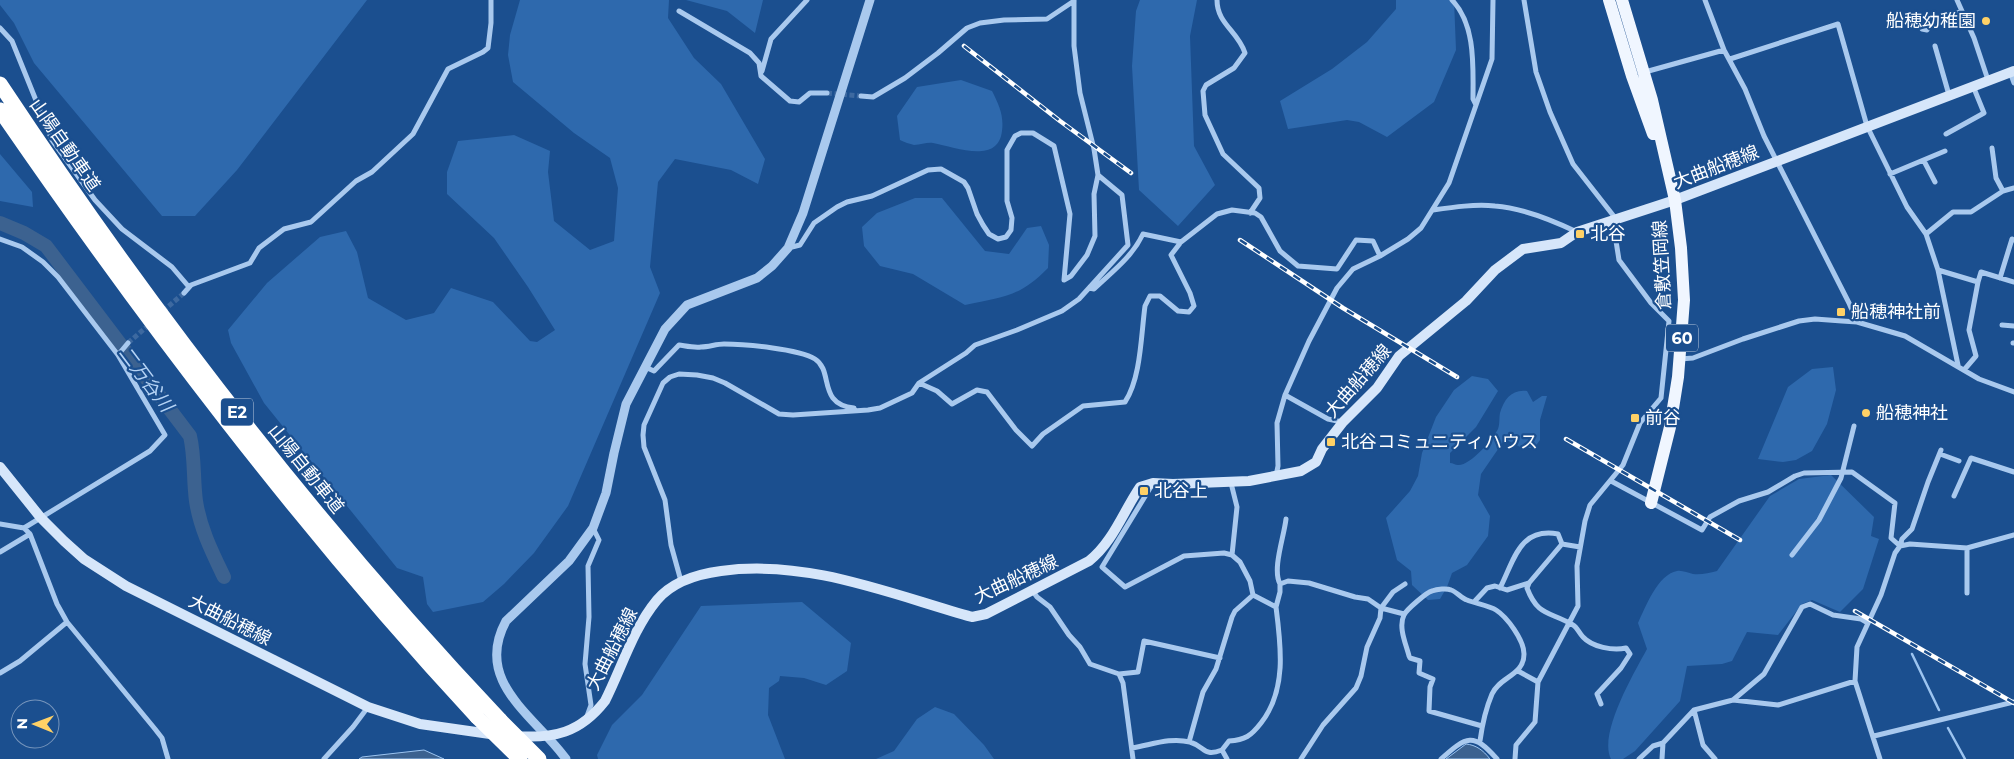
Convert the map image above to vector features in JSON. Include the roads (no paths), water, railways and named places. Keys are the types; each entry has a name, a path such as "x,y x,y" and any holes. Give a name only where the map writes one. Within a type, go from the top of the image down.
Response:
{"highway":[{"name":"山陽自動車道","path":"0,84 122,259 287,476 388,598 500,720 539,759"},
{"name":"山陽自動車道","path":"0,110 109,266 183,366 276,485 378,607 477,717 520,759"}],"main road":[{"name":"倉敷笠岡線","path":"1609,0 1638,74 1652,100 1675,200 1681,248 1684,300 1680,359 1670,427 1651,503"},
{"name":"倉敷笠岡線","path":"1622,0 1638,74"},
{"name":"大曲船穂線","path":"0,467 41,518 84,559 126,586 368,708 420,724 450,729 501,735 547,737 562,734 598,711 606,701 638,630 648,613 668,589 681,581 712,572 734,569 781,568 808,571 865,585 972,617 986,614 1097,555 1108,541 1140,487 1153,483 1231,483 1276,477 1301,471 1316,462 1322,449 1342,422 1377,388 1399,356 1466,301 1495,270 1523,249 1561,243 1577,232 1675,200 2012,71"}],"street":[{"path":"184,293 191,285 250,263 259,248 284,229 311,222 356,181 372,172 413,134 448,69 488,48 491,0"},
{"path":"761,76 771,39 807,0"},
{"path":"566,759 510,696 501,679 496,665 498,641 506,621 570,562 593,528 606,493 624,411 665,329 687,306 757,278 772,266 788,248 803,213 870,0"},
{"path":"1218,0 1217,11 1223,22 1237,36 1245,53 1234,68 1206,85 1203,91 1205,115 1223,154 1259,188 1260,198 1250,213"},
{"path":"1452,0 1458,6 1465,21 1472,52 1473,99 1476,105"},
{"path":"1276,477 1278,466 1277,423 1284,394 1336,288 1353,269 1380,256 1421,228 1449,183 1492,59 1493,0"},
{"path":"1515,759 1516,745 1535,722 1538,682 1578,606 1577,566 1584,521 1590,505 1623,465 1640,423 1661,398 1668,321 1651,303 1619,260 1616,241 1616,219 1573,164 1550,112 1536,72 1524,0"},
{"path":"1705,0 1724,50 1745,89 1764,136 1849,303 1856,322"},
{"path":"1957,0 1974,38 1988,80"},
{"path":"788,248 800,245 814,223 837,207 847,202 872,196 928,170 941,169 964,182 977,214 989,234 998,239 1006,237 1012,230 1012,218 1007,201 1007,150 1015,136 1021,133 1033,133 1054,146 1070,214 1064,280 1071,276 1087,255 1095,236 1094,194 1098,174 1094,149 1080,93 1074,46 1074,1"},
{"path":"862,96 873,97 905,78 967,28 980,23 1004,20 1047,19 1074,1"},
{"path":"679,11 750,53 759,63 761,76 790,101 799,102 810,93 827,93"},
{"path":"1918,17 1922,29 1926,30 1932,24 1962,11"},
{"path":"1730,59 1838,24 1867,126 1907,207 1926,234 1938,270 1958,365"},
{"path":"0,28 12,41 52,140 95,200 122,229 172,267 189,287"},
{"path":"1935,46 1949,95"},
{"path":"1638,74 1724,50"},
{"path":"2012,71 2014,83"},
{"path":"1946,134 1984,113 1973,86"},
{"path":"1992,148 1996,178 2003,191"},
{"path":"1890,174 1945,151"},
{"path":"1924,161 1935,182"},
{"path":"681,581 671,545 664,500 644,447 644,425 662,383 670,377 679,374 697,374 725,383 780,414 794,415 880,408 912,394 919,384 975,345 1062,311 1079,299 1128,245 1122,195 1098,174"},
{"path":"1926,234 1953,212 1971,212 2003,191 2014,188"},
{"path":"1433,210 1462,205 1496,206 1549,219 1577,232"},
{"path":"919,384 937,391 952,404 977,390 988,392 1016,430 1032,446 1043,434 1083,406 1125,402 1131,393 1136,374 1145,306 1150,296 1160,296 1178,311 1189,312 1194,306 1190,293 1171,254 1181,242 1217,214 1232,210 1261,217 1280,252 1298,266 1337,269 1356,240 1373,241 1380,256"},
{"path":"1089,288 1094,288 1129,258 1143,234 1181,242"},
{"path":"0,238 22,247 43,262 58,277 119,354 166,435 150,451 24,528"},
{"path":"2000,278 2012,239 2014,240"},
{"path":"1938,270 1978,282"},
{"path":"1964,370 1976,356 1969,330 1981,272 2014,282"},
{"path":"1680,359 1693,358 1744,339 1799,322 1815,319 1856,322 1905,336 1958,365 1979,379 2014,392"},
{"path":"2002,325 2014,326"},
{"path":"119,354 128,343"},
{"path":"645,367 654,371 679,345 702,347 726,344 785,350 814,358 822,365 827,387 836,402 849,408 868,410"},
{"path":"1284,394 1328,419 1342,422"},
{"path":"1792,555 1819,520 1844,471 1854,426"},
{"path":"1880,759 1855,681 1857,647 1881,595 1895,553 1902,539 1912,529 1941,452 1959,461"},
{"path":"1954,496 1971,458 2014,472"},
{"path":"1610,482 1702,530 1710,518 1739,501 1768,492 1795,476 1804,473 1852,472 1895,503 1891,538 1900,546"},
{"path":"1153,483 1102,567 1125,587 1184,556 1232,555 1246,571 1253,595 1276,607"},
{"path":"1231,483 1237,507 1232,555"},
{"path":"1132,748 1160,741 1190,742 1207,753 1212,754 1222,750 1229,741 1244,740 1256,728 1275,702 1281,658 1276,607 1280,584 1276,569 1286,519"},
{"path":"0,524 24,528 30,534 57,604 67,622 162,738 168,759"},
{"path":"586,719 592,705 585,664 589,616 588,566 599,540 593,528"},
{"path":"1500,588 1518,548 1526,539 1549,532 1558,534 1562,544"},
{"path":"0,552 30,534"},
{"path":"1900,546 1910,544 1966,548 2014,535"},
{"path":"1562,544 1580,547"},
{"path":"1562,544 1529,583 1527,588 1538,608 1546,614 1574,625 1590,643 1612,650 1626,648 1630,654 1621,668 1597,694 1601,704"},
{"path":"1966,548 1968,593"},
{"path":"1280,584 1288,581 1309,583 1354,597 1368,599 1381,608 1404,614"},
{"path":"1474,602 1487,588 1495,586 1507,590 1529,583"},
{"path":"1301,759 1323,725 1356,688 1362,676 1368,647 1380,618 1381,608 1393,592 1405,584"},
{"path":"1032,590 1037,597 1050,607 1069,635 1080,647 1090,664 1119,674 1138,672 1144,641 1220,658"},
{"path":"1480,742 1482,726 1493,692 1501,682 1518,671 1524,660 1524,651 1515,632 1495,610 1461,597 1451,590 1430,591 1404,614 1402,634 1410,658 1420,661 1419,673 1433,679 1430,687 1429,710 1482,726"},
{"path":"1190,742 1204,692 1220,658 1232,617 1253,595"},
{"path":"1734,700 1764,674 1802,607 1810,604 1833,615 1861,619 1868,623"},
{"path":"0,673 20,661 67,622"},
{"path":"1518,671 1538,682"},
{"path":"1119,674 1123,683 1133,759"},
{"path":"1639,759 1653,746 1663,743 1694,710 1734,700 1778,705 1855,681"},
{"path":"1874,736 2014,702"},
{"path":"324,759 368,708"},
{"path":"1694,710 1703,745 1715,759"},
{"path":"1441,759 1463,741 1480,742 1497,759"},
{"path":"1662,759 1663,743"},
{"path":"1222,750 1227,759"}],"waterway":[{"name":"二万谷川","path":"0,223 24,233 46,246 190,436 193,452 195,493 200,521 224,577"},
{"path":"1912,654 1939,710"},
{"path":"1948,728 1965,759"}],"tunnel":[{"path":"827,93 861,96"},
{"path":"163,311 184,293"},
{"path":"128,343 150,324"}],"railway":[{"path":"964,46 1060,121 1131,173"},
{"path":"1240,240 1343,308 1457,377"},
{"path":"1566,439 1740,540"},
{"path":"1855,611 2014,703"}],"place":[{"name":"船穂幼稚園","path":"1986,21"},
{"name":"北谷","path":"1580,234"},
{"name":"船穂神社前","path":"1841,312"},
{"name":"船穂神社","path":"1866,413"},
{"name":"前谷","path":"1635,418"},
{"name":"北谷コミュニティハウス","path":"1331,442"},
{"name":"北谷上","path":"1144,491"}]}
